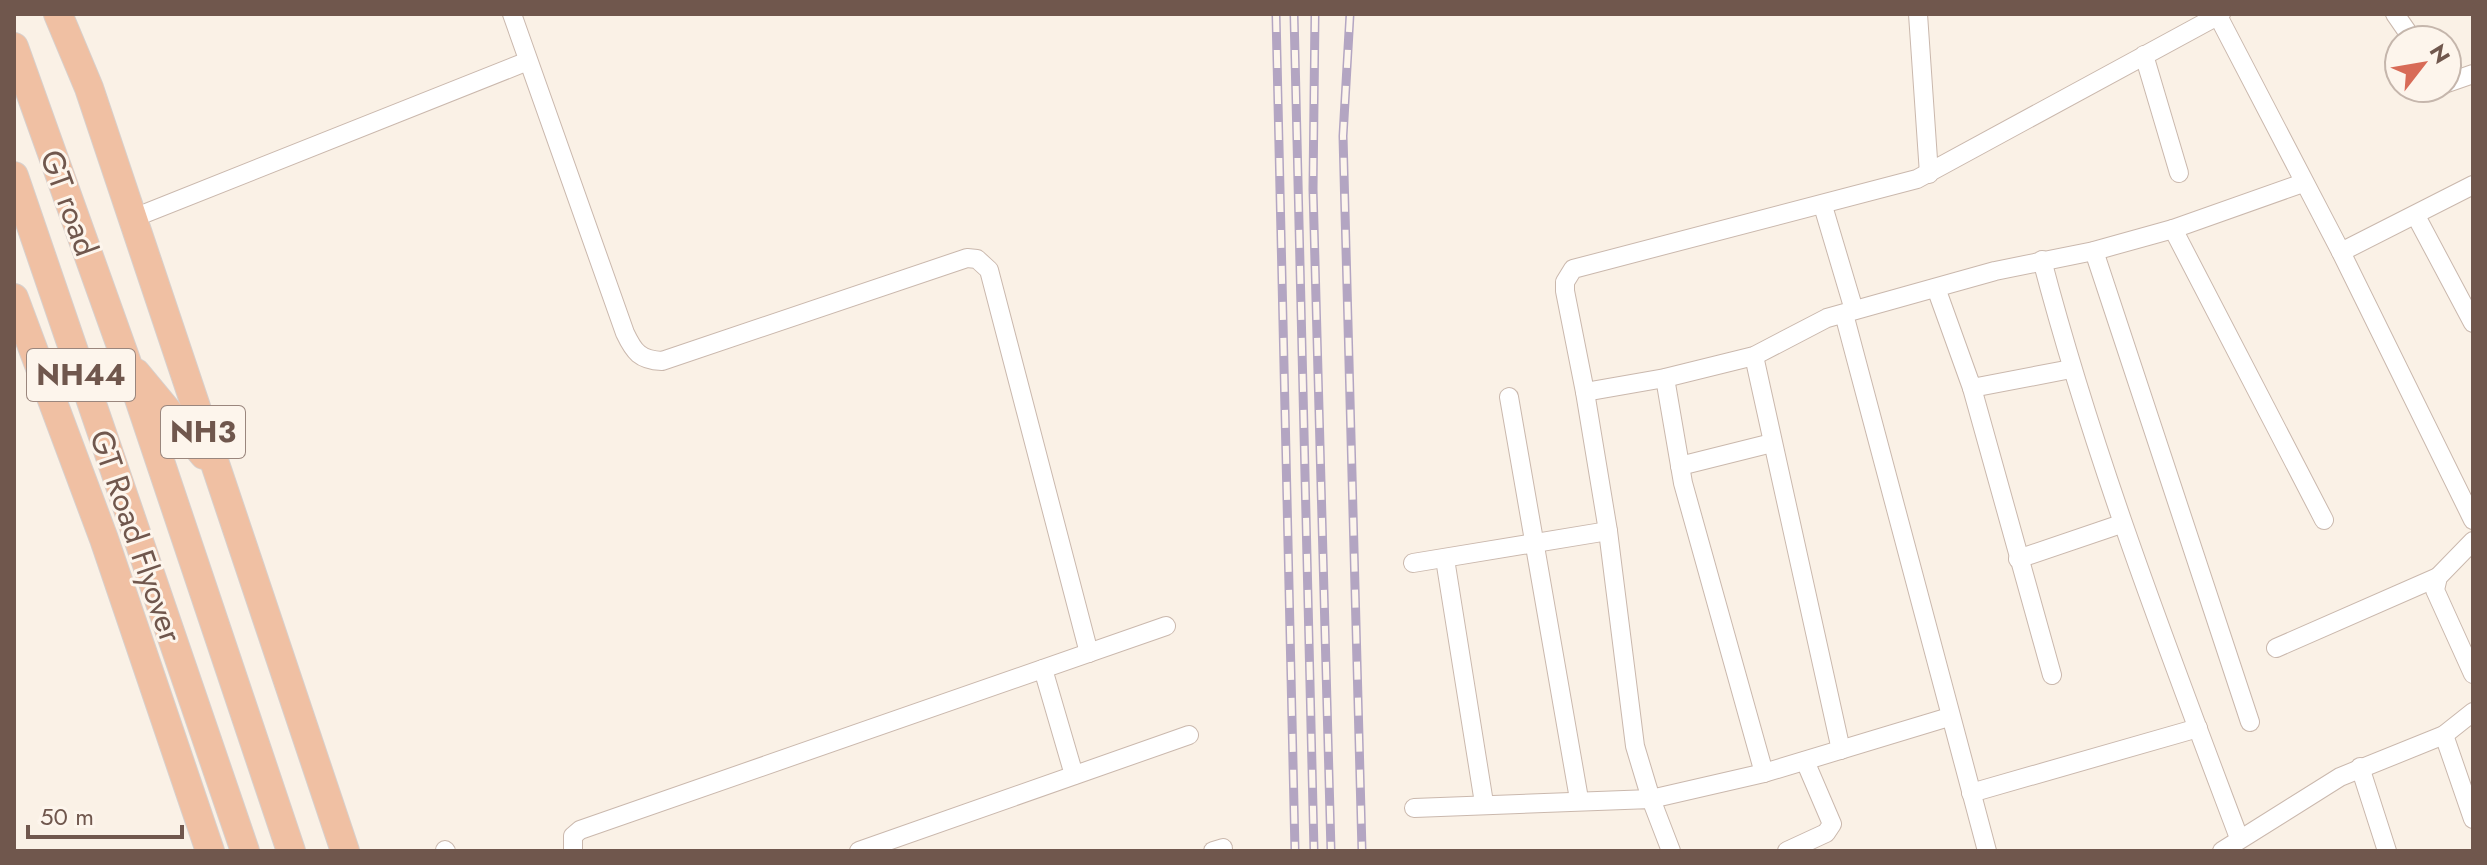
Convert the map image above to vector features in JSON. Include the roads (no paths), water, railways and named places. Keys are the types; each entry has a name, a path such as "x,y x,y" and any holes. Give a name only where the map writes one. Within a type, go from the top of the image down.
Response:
{"highway":[{"name":"NH3","path":"58,14 89,88 345,851"},
{"name":"GT road","path":"14,47 126,360"},
{"name":"GT Road Flyover","path":"14,176 245,851"},
{"path":"14,298 104,539 210,851"},
{"path":"126,360 217,470"},
{"name":"GT Road Flyover","path":"126,360 291,851"}],"street":[{"path":"512,14 625,333 633,350 644,360 662,361 967,258 984,264 989,270 1089,653"},
{"path":"1918,14 1929,174"},
{"path":"1671,851 1635,746 1608,531 1565,291 1565,282 1573,269 1823,206 1929,174 2218,15 2341,252 2473,520"},
{"path":"2144,55 2179,173"},
{"path":"131,219 528,61"},
{"path":"1585,392 1665,378 1754,356 1776,347 1807,327 1849,312 2042,260 2094,251 2173,229 2303,183"},
{"path":"2341,252 2473,185"},
{"path":"1823,206 1949,717 1987,851"},
{"path":"2416,216 2473,323"},
{"path":"2173,229 2324,520"},
{"path":"2094,251 2250,722"},
{"path":"2042,260 2071,369 2121,524 2239,838"},
{"path":"1936,288 1972,388 2052,675"},
{"path":"1754,356 1841,750"},
{"path":"1972,388 2071,369"},
{"path":"1665,378 1680,466 1764,773"},
{"path":"1509,397 1579,799"},
{"path":"1680,466 1772,443"},
{"path":"2018,559 2121,524"},
{"path":"1413,563 1608,531"},
{"path":"2276,648 2438,577 2473,541"},
{"path":"1445,559 1484,803"},
{"path":"2438,577 2437,596 2473,674"},
{"path":"573,851 571,843 580,830 1166,626"},
{"path":"1043,669 1074,775"},
{"path":"2222,851 2360,767 2444,735 2473,712"},
{"path":"1414,808 1579,799 1651,799 1764,773 1949,717"},
{"path":"1971,793 2198,728"},
{"path":"859,851 1189,735"},
{"path":"2444,735 2473,819"},
{"path":"1787,851 1826,833 1832,824 1805,761"},
{"path":"2360,767 2387,851"}],"railway":[{"path":"1276,14 1295,851"},
{"path":"1294,14 1314,851"},
{"path":"1315,14 1313,189 1331,851"},
{"path":"1350,14 1343,136 1362,851"}]}
